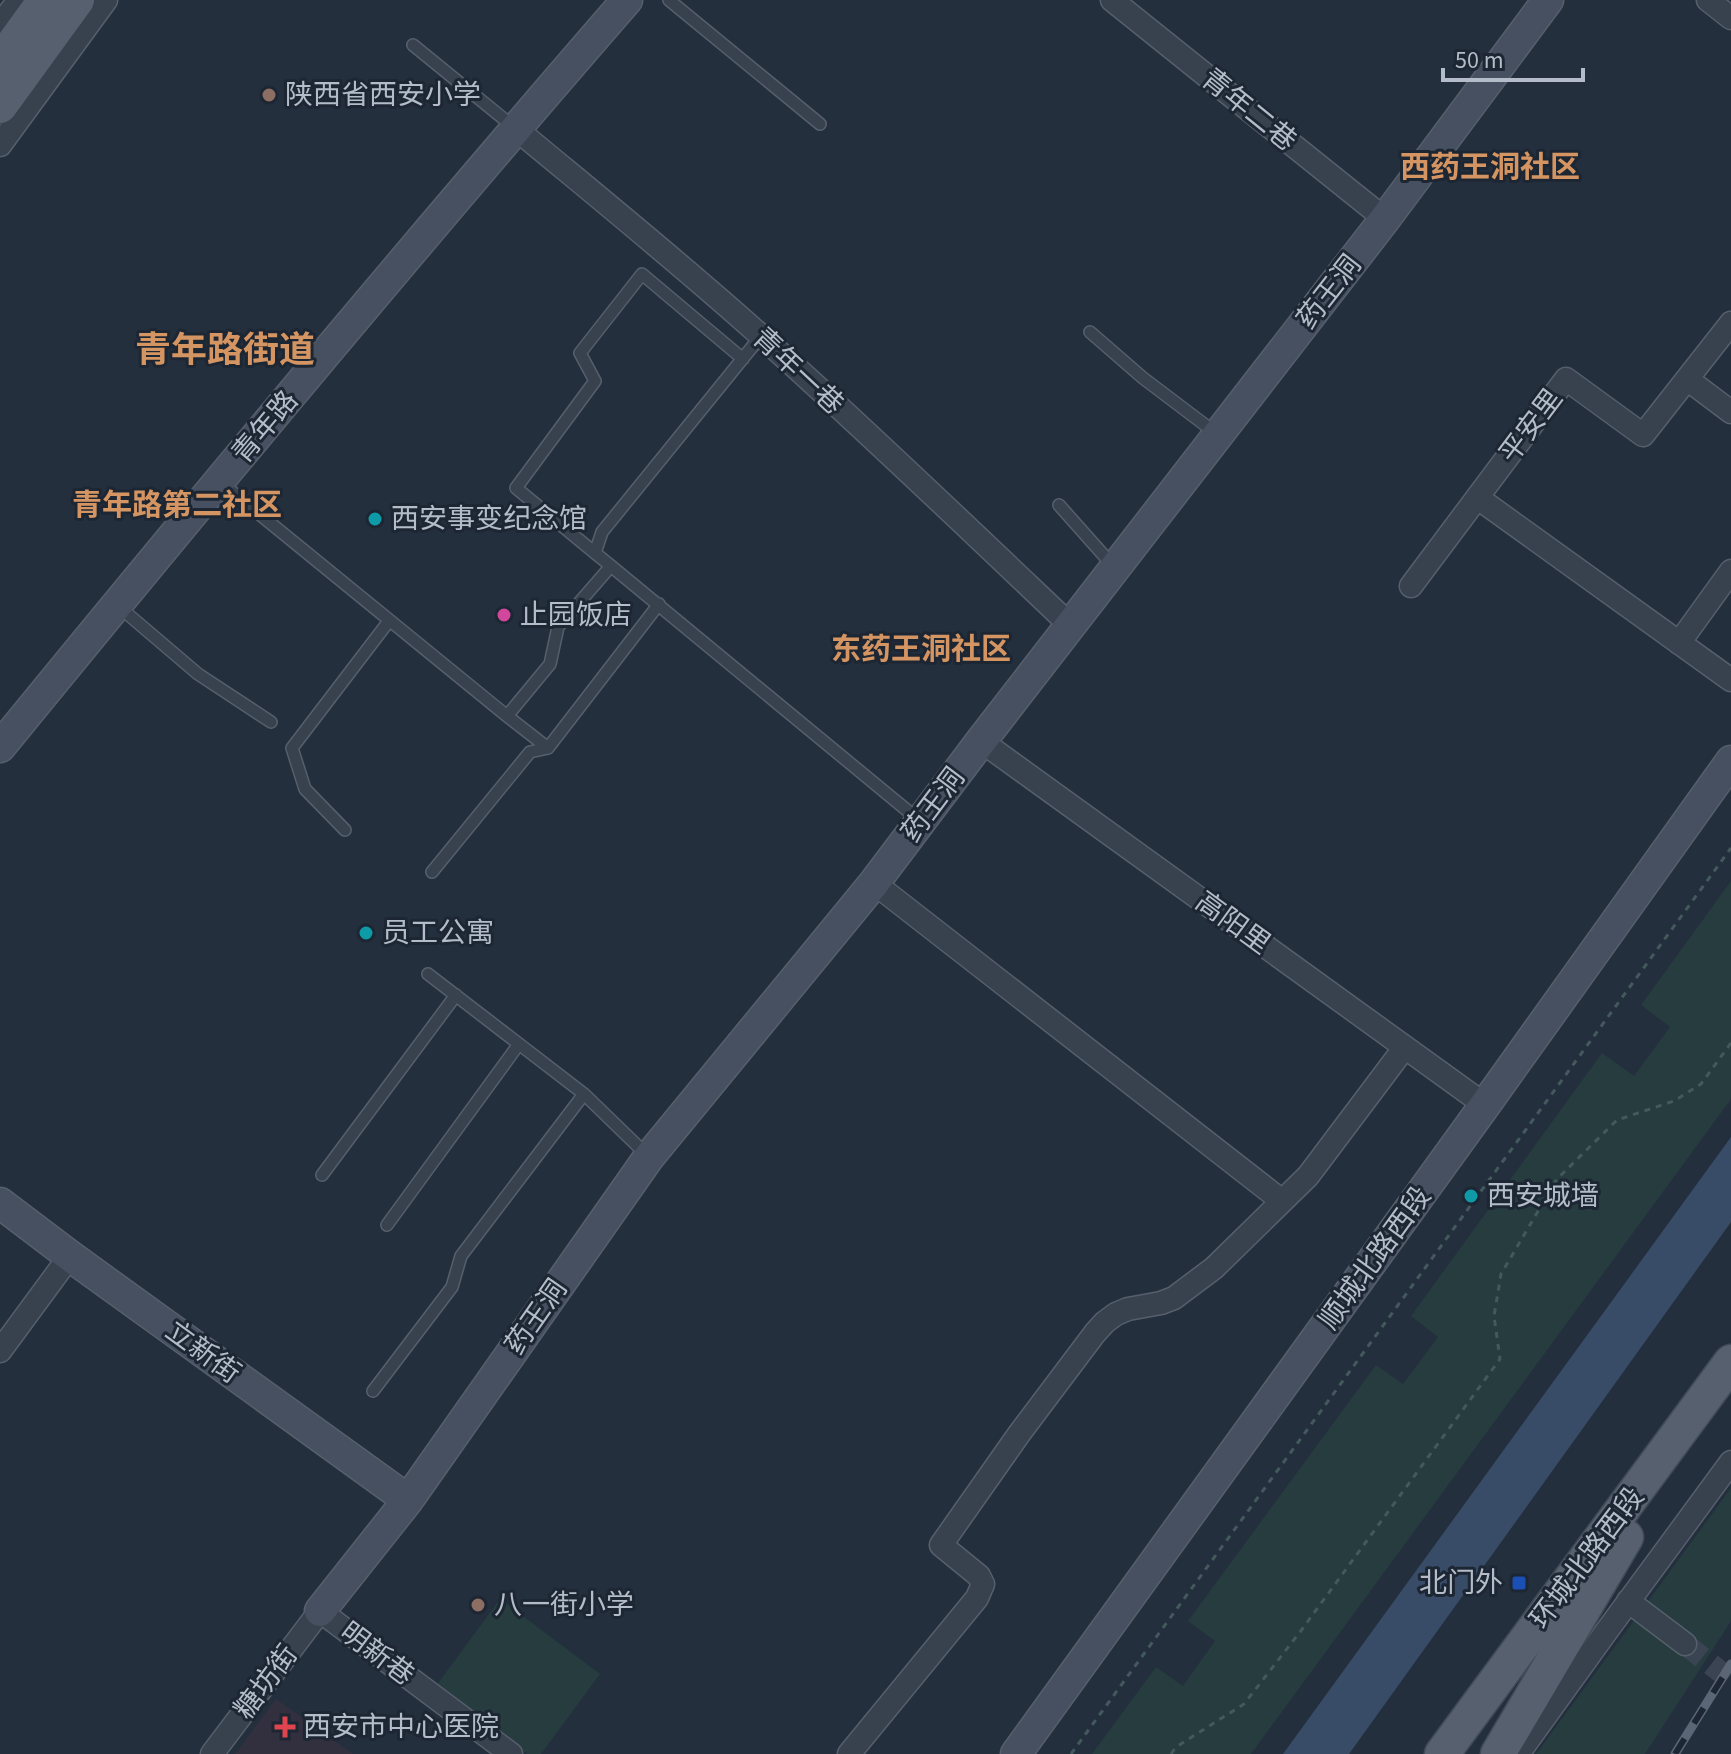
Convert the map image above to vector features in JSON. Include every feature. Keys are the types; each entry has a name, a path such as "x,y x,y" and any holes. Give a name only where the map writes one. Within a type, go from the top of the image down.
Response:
{"main road":[{"path":"0,62 45,0"},
{"path":"0,106 77,0"},
{"name":"环城北路西段","path":"1442,1754 1731,1362"},
{"name":"环城北路西段","path":"1469,1754 1731,1392"},
{"path":"1498,1754 1633,1526"},
{"path":"1418,1754 1482,1664 1533,1630"}],"street":[{"path":"0,25 19,0"},
{"path":"0,145 106,0"},
{"name":"青年路","path":"0,747 515,128 627,0"},
{"name":"青年二巷","path":"1112,0 1385,219"},
{"name":"药王洞","path":"320,1611 408,1500 649,1157 874,883 1385,219 1548,0"},
{"path":"1708,0 1731,18"},
{"name":"青年一巷","path":"515,128 761,336 1071,626"},
{"name":"平安里","path":"1411,586 1566,379 1643,435 1731,323"},
{"path":"1687,379 1731,412"},
{"path":"1478,498 1731,680"},
{"path":"1679,643 1731,571"},
{"name":"高阳里","path":"981,741 1485,1105"},
{"name":"顺城北路西段","path":"1016,1754 1731,761"},
{"path":"874,883 1282,1201"},
{"path":"849,1754 977,1598 983,1584 979,1576 941,1545 1089,1342 1116,1314 1174,1298 1214,1268 1308,1176 1405,1047"},
{"name":"立新街","path":"0,1203 408,1500"},
{"path":"0,1351 70,1256"},
{"path":"1518,1754 1731,1462"},
{"path":"1628,1601 1685,1644"},
{"name":"糖坊街","path":"212,1754 320,1611"},
{"name":"明新巷","path":"320,1611 511,1754"}],"lane":[{"path":"669,0 820,124"},
{"path":"413,45 515,128"},
{"path":"743,359 642,274 580,353 595,381 516,488 920,821"},
{"path":"1090,332 1143,378 1218,435"},
{"path":"595,553 602,532 761,336"},
{"path":"219,482 548,748"},
{"path":"1059,505 1115,568"},
{"path":"507,716 550,664 558,627 611,566"},
{"path":"432,872 530,752 548,748 659,604"},
{"path":"116,605 198,674 271,722"},
{"path":"345,830 305,789 292,748 389,621"},
{"path":"428,974 584,1094 649,1157"},
{"path":"322,1175 456,995"},
{"path":"387,1225 519,1044"},
{"path":"373,1391 452,1287 461,1256 584,1094"}],"path":[{"path":"1071,1754 1731,848"},
{"path":"1171,1754 1176,1747 1244,1704 1500,1359 1494,1316 1501,1274 1557,1179 1617,1120 1674,1101 1701,1084 1731,1043"}],"shaded area":[{"name":"西安市中心医院","path":"276,1699 353,1754 235,1754"}],"green space":[{"path":"1731,881 1731,1099 1251,1754 1092,1754 1156,1667 1183,1686 1215,1641 1188,1621 1376,1365 1403,1384 1438,1337 1411,1316 1602,1053 1634,1076 1670,1027 1641,1005"},
{"path":"1731,1488 1731,1621 1645,1754 1536,1754"},
{"path":"500,1599 600,1674 541,1754 527,1754 436,1686"}],"water":[{"path":"1731,1137 1731,1222 1349,1754 1283,1754"}],"tunnel":[{"path":"1685,1644 1731,1680"}],"railway":[{"path":"1675,1754 1731,1664"}],"place":[{"name":"陕西省西安小学","path":"269,95"},
{"name":"西安事变纪念馆","path":"375,519"},
{"name":"止园饭店","path":"504,615"},
{"name":"员工公寓","path":"366,933"},
{"name":"西安城墙","path":"1471,1196"},
{"name":"北门外","path":"1519,1583"},
{"name":"八一街小学","path":"478,1605"},
{"name":"西安市中心医院","path":"285,1727"}],"district":[{"name":"西药王洞社区","path":"1490,167"},
{"name":"青年路街道","path":"225,350"},
{"name":"青年路第二社区","path":"177,505"},
{"name":"东药王洞社区","path":"921,649"}]}
